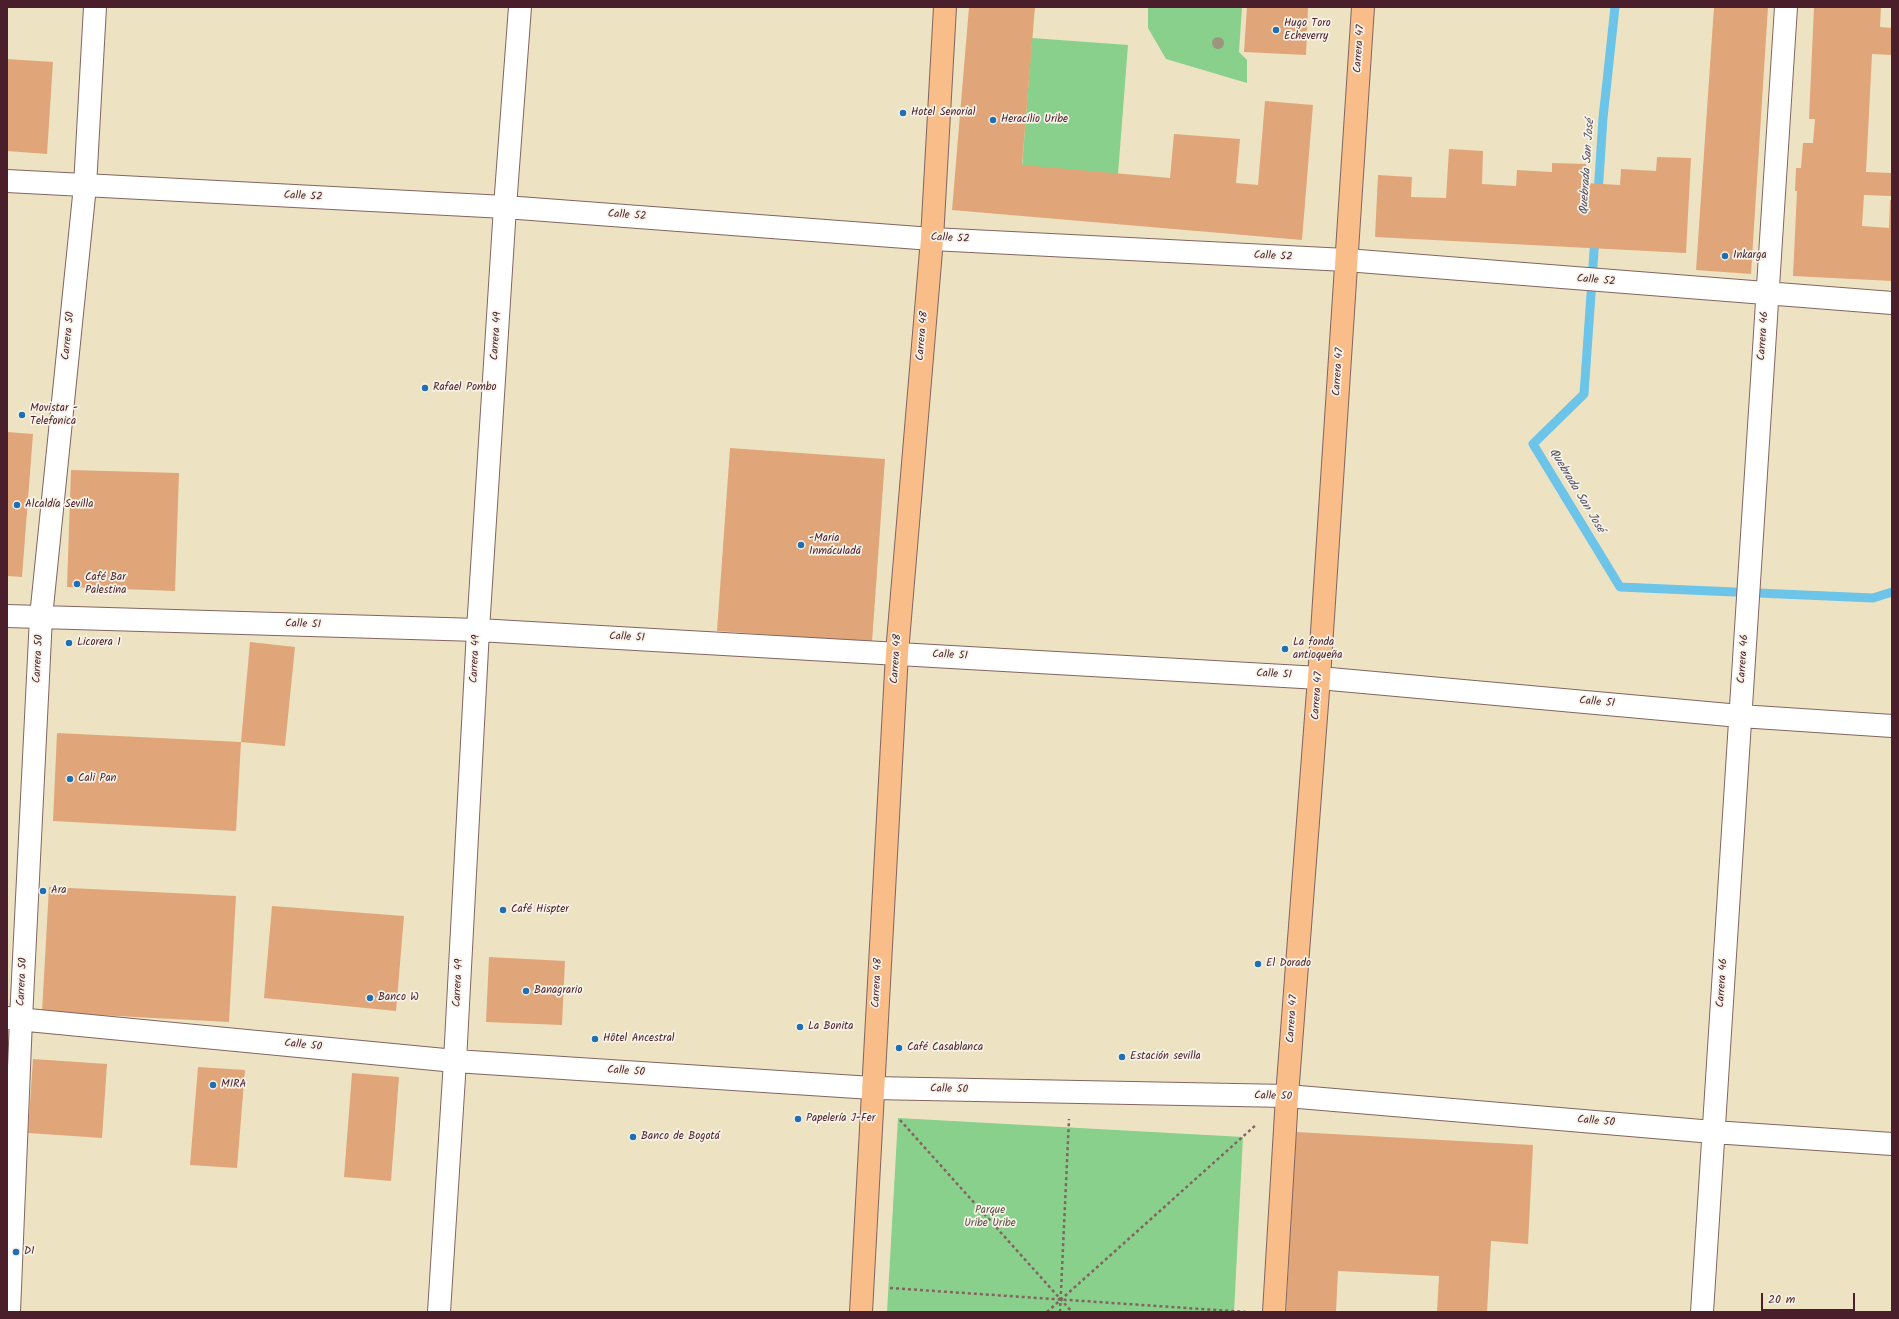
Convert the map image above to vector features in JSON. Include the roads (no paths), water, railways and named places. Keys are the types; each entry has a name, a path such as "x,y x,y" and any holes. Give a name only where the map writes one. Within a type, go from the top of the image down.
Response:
{"main road":[{"name":"Carrera 48","path":"860,1312 897,653 932,239 945,7"},
{"name":"Carrera 47","path":"1274,1312 1287,1096 1319,678 1363,7"}],"street":[{"name":"Carrera 50","path":"9,1312 14,1018 41,617 85,186 95,7"},
{"name":"Carrera 49","path":"439,1312 455,1061 478,630 505,207 520,7"},
{"name":"Carrera 46","path":"1702,1312 1786,7"},
{"name":"Calle 52","path":"7,181 505,207 932,239 1346,260 1892,303"},
{"name":"Calle 51","path":"7,616 478,630 897,653 1319,678 1740,716 1892,726"},
{"name":"Calle 50","path":"14,1018 455,1061 872,1088 1287,1096 1713,1132 1892,1144"}],"waterway":[{"name":"Quebrada San José","path":"1598,194 1603,118 1615,7"},
{"name":"Quebrada San José","path":"1595,237 1584,394 1533,444 1620,587 1873,598 1892,592"}],"place":[{"name":"Hugo Toro Echeverry","path":"1276,30"},
{"name":"Hotel Senorial","path":"903,113"},
{"name":"Heracilio Uribe","path":"993,120"},
{"name":"Inkarga","path":"1725,256"},
{"name":"Rafael Pombo","path":"425,388"},
{"name":"Movistar - Telefonica","path":"22,415"},
{"name":"Alcaldía Sevilla","path":"17,505"},
{"name":"-Maria Inmáculadä","path":"801,545"},
{"name":"Café Bar Palestina","path":"77,584"},
{"name":"Licorera 1","path":"69,643"},
{"name":"La fonda antioqueña","path":"1285,649"},
{"name":"Cali Pan","path":"70,779"},
{"name":"Ara","path":"43,891"},
{"name":"Café Hispter","path":"503,910"},
{"name":"El Dorado","path":"1258,964"},
{"name":"Banagrario","path":"526,991"},
{"name":"Banco W","path":"370,998"},
{"name":"La Bonita","path":"800,1027"},
{"name":"Hôtel Ancestral","path":"595,1039"},
{"name":"Café Casablanca","path":"899,1048"},
{"name":"Estación sevilla","path":"1122,1057"},
{"name":"MIRA","path":"213,1085"},
{"name":"Papelería J-Fer","path":"798,1119"},
{"name":"Banco de Bogotá","path":"633,1137"},
{"name":"D1","path":"16,1252"}],"park label":[{"name":"Parque Uribe Uribe","path":"990,1217"}]}
